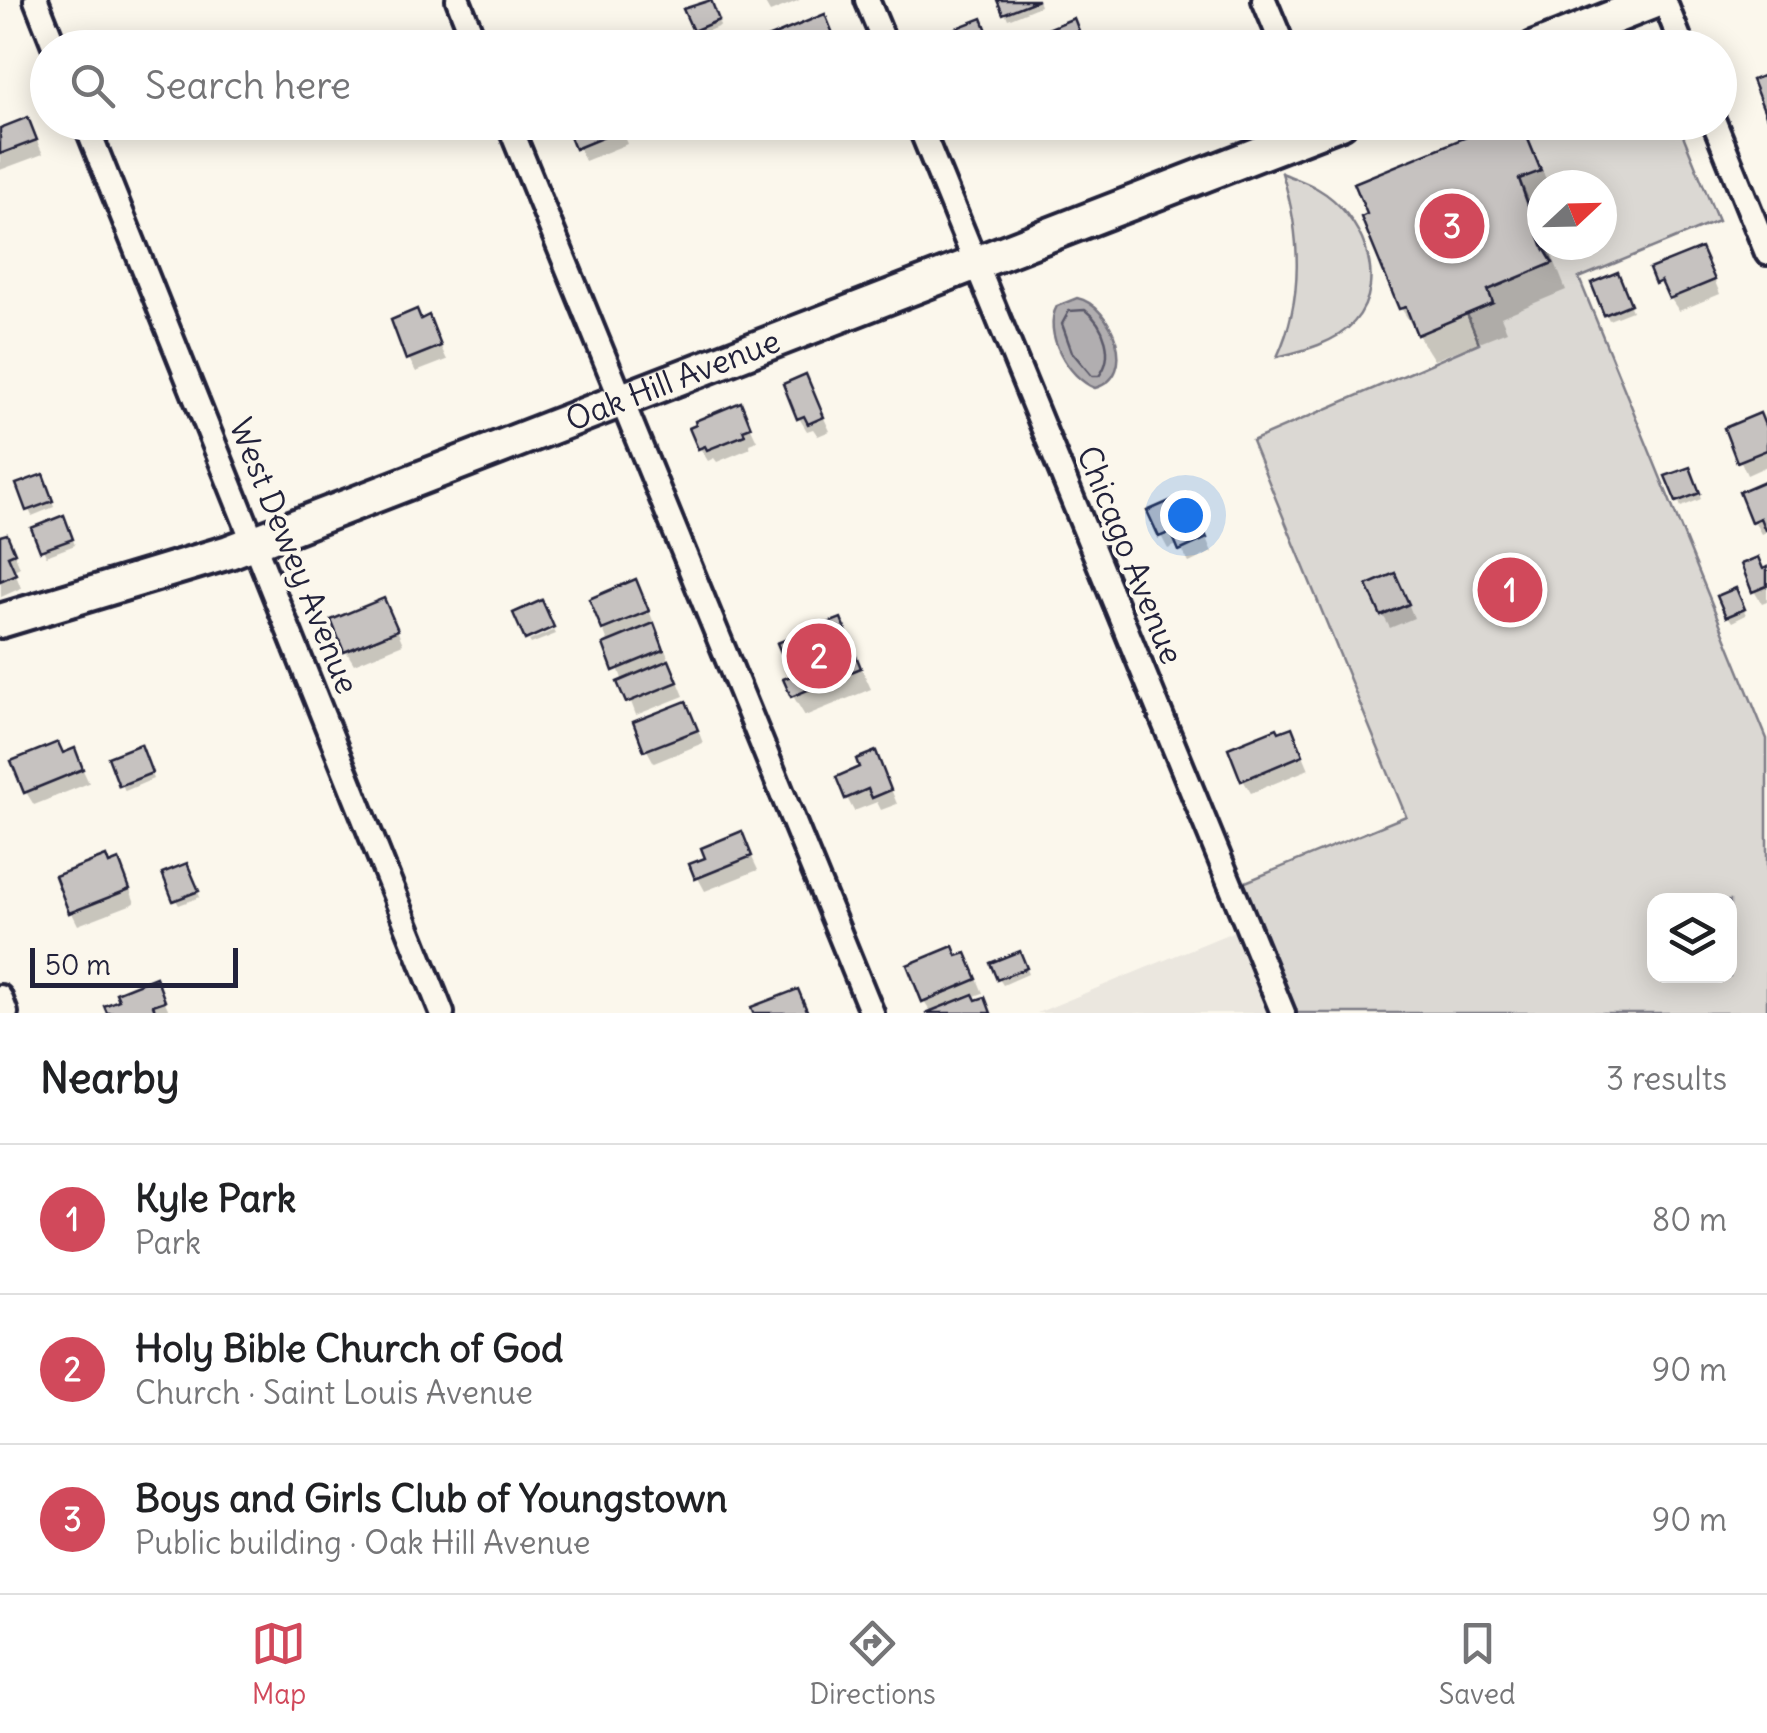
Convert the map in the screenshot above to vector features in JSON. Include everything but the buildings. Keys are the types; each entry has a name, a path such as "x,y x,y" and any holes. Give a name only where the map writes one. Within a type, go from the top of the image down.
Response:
{"street":[{"path":"36,0 48,30"},
{"path":"458,0 470,30"},
{"path":"868,0 880,30"},
{"path":"1264,0 1276,30"},
{"path":"1582,30 1660,0 1674,30"},
{"name":"West Dewey Avenue","path":"92,140 442,1013"},
{"path":"515,140 872,1013"},
{"name":"Chicago Avenue","path":"925,140 1283,1013"},
{"name":"Oak Hill Avenue","path":"0,621 254,543 1287,140"},
{"path":"1721,140 1767,253"},
{"path":"0,997 6,1013"}],"shaded area":[{"path":"1528,140 1685,140 1718,221 1579,278 1767,739 1767,1013 1283,1013 1231,888 1406,816 1252,441 1479,343 1467,314 1493,303 1488,290 1553,263 1552,260 1617,260 1617,170 1541,170"},
{"path":"1282,173 1318,189 1347,214 1366,249 1370,287 1365,305 1347,329 1318,345 1277,357 1292,312 1297,266 1293,219"},
{"path":"1527,176 1527,198 1519,179"},
{"path":"1767,799 1767,1013 1037,1013 1247,926"}],"water":[{"path":"1077,298 1101,313 1116,341 1116,370 1109,381 1095,388 1067,365 1055,341 1053,317 1057,306"}],"place":[{"name":"Boys and Girls Club of Youngstown","path":"1452,226"},
{"name":"Kyle Park","path":"1510,590"},
{"name":"Holy Bible Church of God","path":"819,656"}]}
